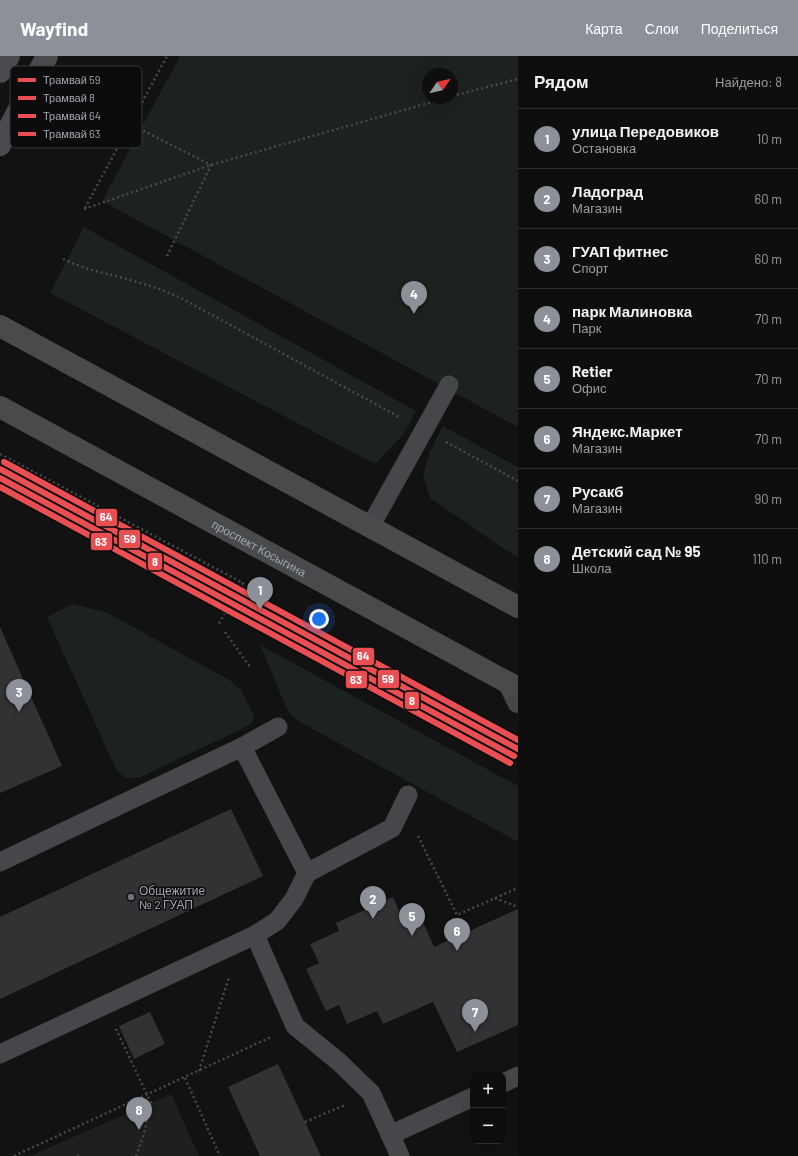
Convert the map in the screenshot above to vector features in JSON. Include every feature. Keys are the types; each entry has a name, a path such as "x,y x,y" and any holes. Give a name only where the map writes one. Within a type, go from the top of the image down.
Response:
{"main road":[{"path":"0,72 9,56"},
{"path":"42,66 47,56"},
{"path":"0,145 10,126"},
{"path":"0,326 518,607"},
{"name":"проспект Косыгина","path":"0,407 513,686"}],"street":[{"path":"513,686 518,702"}],"lane":[{"path":"370,527 449,385"},
{"path":"0,862 242,747 278,727"},
{"path":"242,747 307,872"},
{"path":"0,1054 247,939 277,920 294,899 307,872 392,828 408,795"},
{"path":"247,939 295,1026 339,1062 371,1093 400,1156"},
{"path":"506,1082 518,1076"},
{"path":"390,1135 470,1097"}],"path":[{"path":"142,101 166,56"},
{"path":"458,94 518,79"},
{"path":"117,148 84,209 211,165 425,104"},
{"path":"142,130 211,165"},
{"path":"167,256 211,165"},
{"path":"63,259 70,263 165,290 518,481"},
{"path":"0,454 243,583 218,625"},
{"path":"225,632 250,667"},
{"path":"417,834 456,915 518,888"},
{"path":"495,898 518,907"},
{"path":"199,1071 247,939"},
{"path":"105,1005 151,1103 144,1134 136,1156"},
{"path":"14,1156 295,1026"},
{"path":"185,1078 220,1156"},
{"path":"305,1122 371,1093"}],"shaded area":[{"path":"180,56 518,56 518,427 102,201 131,148 142,148 142,127"},
{"path":"84,227 416,411 403,435 375,464 50,293"},
{"path":"443,426 518,467 518,557 430,498 423,476 430,451"},
{"path":"72,604 106,612 231,681 241,690 254,715 253,721 248,726 141,777 125,777 119,773 114,765 47,617"},
{"path":"260,645 518,786 518,842 300,722 291,715 286,707"},
{"path":"171,1094 199,1156 30,1156 151,1103"}],"building":[{"path":"0,627 62,766 0,793"},
{"name":"Общежитие № 2 ГУАП","path":"231,809 263,876 0,999 0,917"},
{"path":"393,897 404,922 420,915 434,947 518,909 518,1025 457,1052 433,1002 383,1024 377,1011 347,1024 339,1005 326,1011 306,969 319,963 310,944 339,931 336,923"},
{"path":"150,1012 165,1044 134,1059 119,1026"},
{"path":"278,1064 321,1156 260,1156 228,1087"}],"tram line":[{"name":"64","path":"4,462 518,740"},
{"name":"59","path":"0,469 518,749"},
{"name":"8","path":"0,478 514,756"},
{"name":"63","path":"0,487 510,763"}],"place":[{"name":"парк Малиновка","path":"414,314"},
{"name":"улица Передовиков","path":"260,610"},
{"name":"ГУАП фитнес","path":"19,712"},
{"name":"Общежитие № 2 ГУАП","path":"131,897"},
{"name":"Ладоград","path":"373,919"},
{"name":"Retier","path":"412,936"},
{"name":"Яндекс.Маркет","path":"457,951"},
{"name":"Русакб","path":"475,1032"},
{"name":"Детский сад № 95","path":"139,1130"}]}
